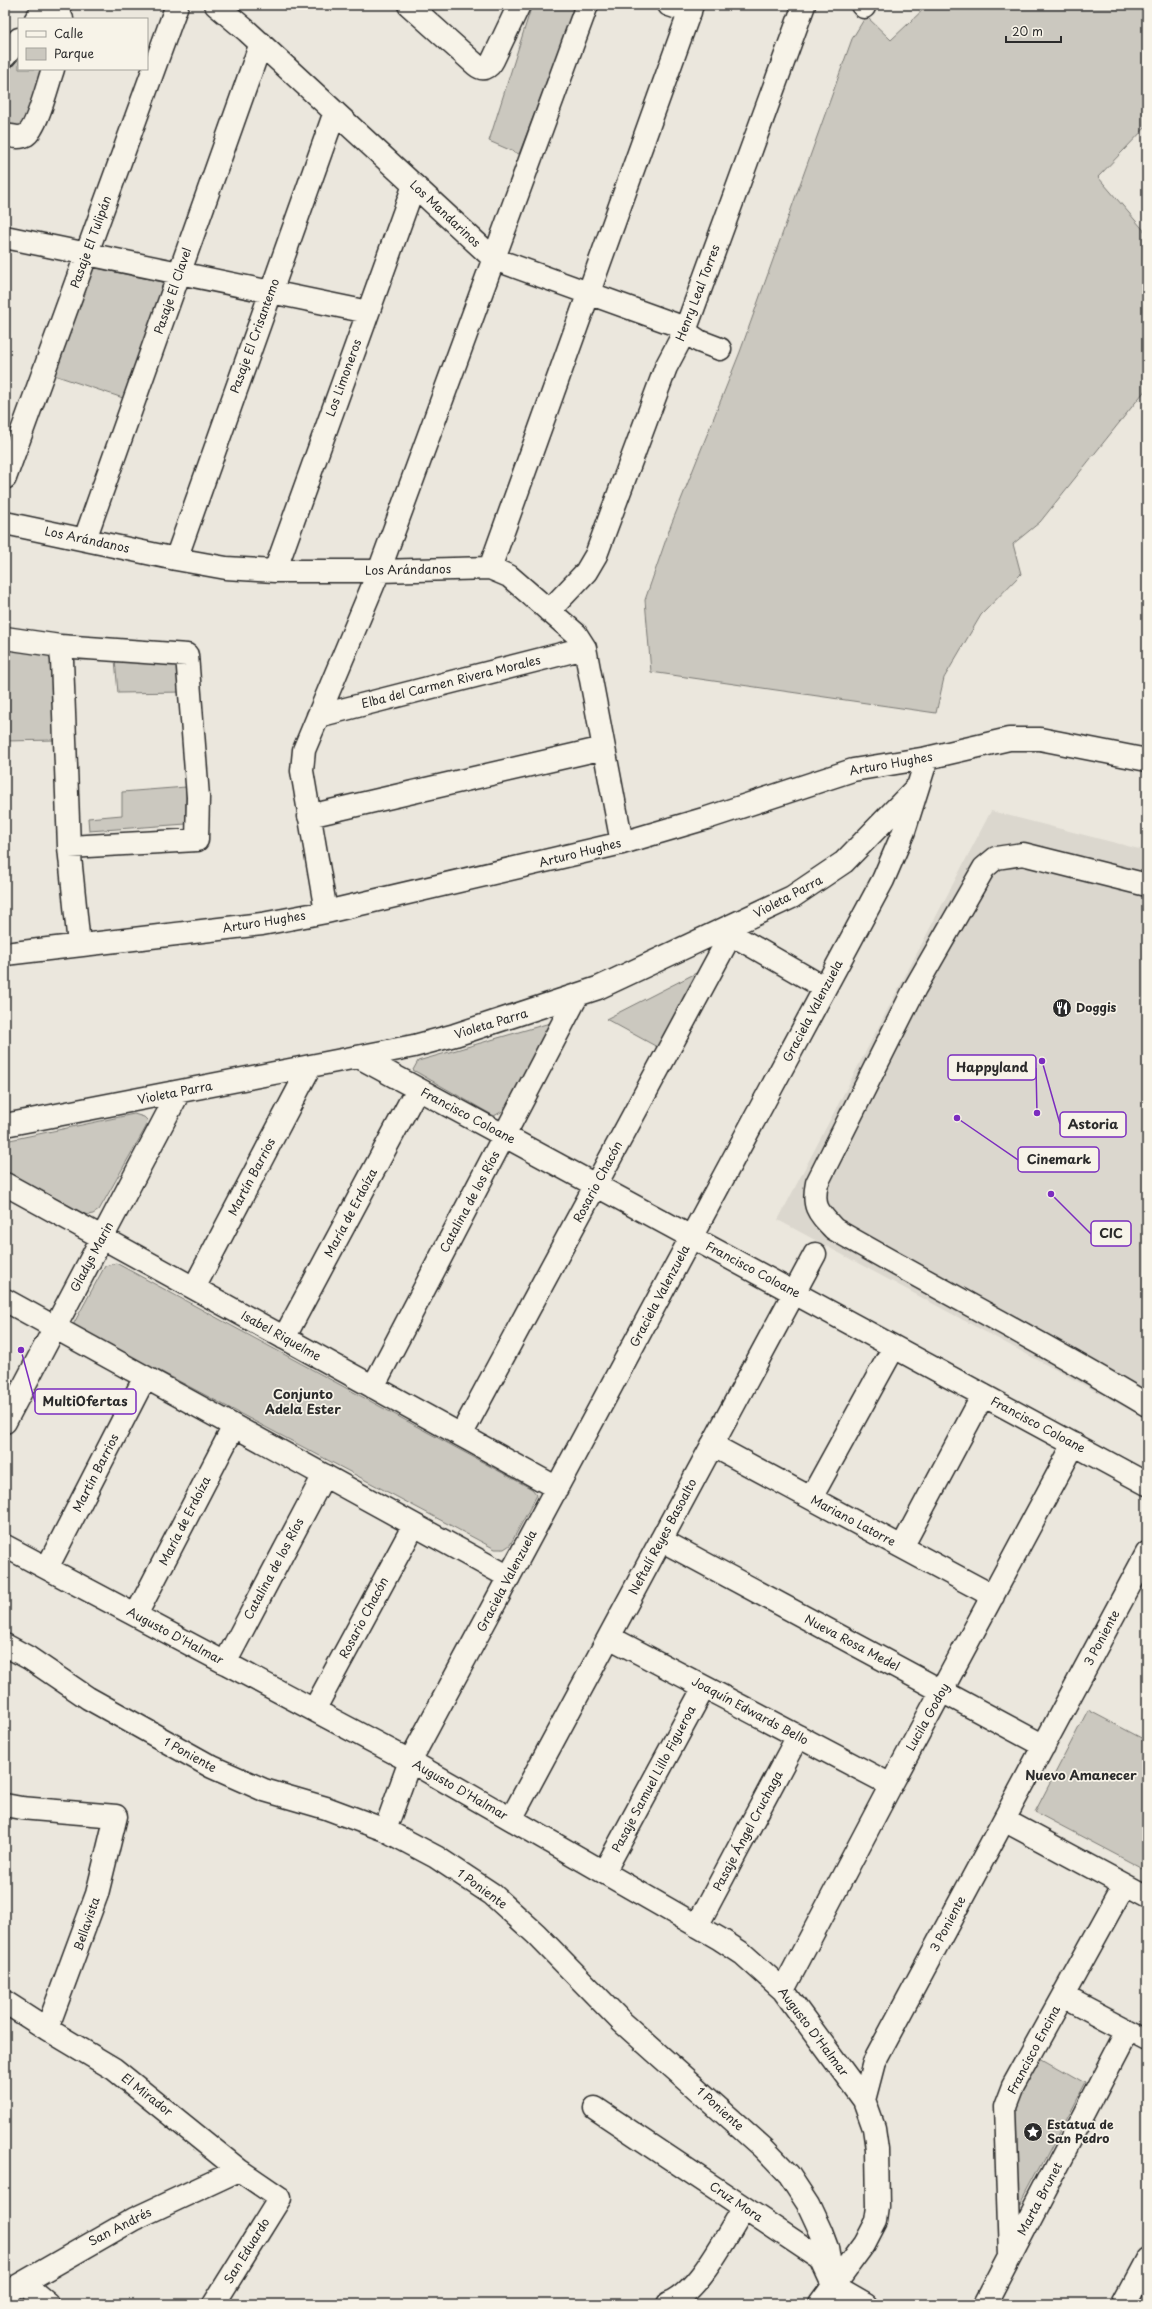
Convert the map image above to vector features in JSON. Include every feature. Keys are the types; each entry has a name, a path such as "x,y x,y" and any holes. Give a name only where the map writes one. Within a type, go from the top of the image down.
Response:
{"street":[{"path":"37,18 48,5"},
{"path":"53,5 61,18"},
{"name":"Pasaje El Tulipán","path":"5,478 176,5"},
{"name":"Los Mandarinos","path":"216,5 336,112 494,259 674,324 699,341 720,349"},
{"path":"409,5 476,65 483,68 487,68 493,60 519,5"},
{"path":"326,912 301,764 304,750 379,571 587,5"},
{"path":"490,568 691,9 669,5"},
{"name":"Henry Leal Torres","path":"549,611 586,572 596,555 666,367 685,331 804,5"},
{"path":"5,56 18,40"},
{"name":"Pasaje El Clavel","path":"85,539 260,43"},
{"path":"5,135 18,138 27,135 34,124 53,70"},
{"name":"Pasaje El Crisantemo","path":"176,559 336,112"},
{"name":"Los Limoneros","path":"275,571 414,185"},
{"path":"5,237 368,312"},
{"name":"Los Arándanos","path":"5,523 226,568 275,571 379,571 490,568 510,576 576,634 585,648 622,844"},
{"path":"5,638 60,646 187,655 198,796 198,840 69,847"},
{"path":"60,646 62,660 69,847 79,945"},
{"name":"Elba del Carmen Rivera Morales","path":"318,716 585,648"},
{"name":"Arturo Hughes","path":"5,954 262,924 326,912 622,844 854,770 927,758 996,741 1024,738 1040,739 1147,760"},
{"path":"310,816 604,748"},
{"name":"Graciela Valenzuela","path":"385,1830 410,1761 826,988 892,862 904,832 927,758"},
{"name":"Violeta Parra","path":"5,1125 359,1057 455,1035 577,996 729,931 792,897 829,874 859,849 918,786"},
{"path":"1147,885 1023,854 996,858 984,868 915,988 817,1183 814,1198 820,1213 834,1229 951,1295 1069,1358 1147,1404"},
{"path":"729,931 826,988"},
{"name":"Rosario Chacón","path":"461,1435 596,1185 729,931"},
{"name":"Catalina de los Ríos","path":"373,1387 577,996"},
{"name":"Francisco Coloane","path":"359,1057 1147,1484"},
{"name":"Martín Barrios","path":"194,1288 310,1067"},
{"name":"María de Erdoíza","path":"284,1338 417,1089"},
{"name":"Gladys Marin","path":"5,1422 179,1092"},
{"name":"Isabel Riquelme","path":"5,1184 557,1488"},
{"name":"Neftalí Reyes Basoalto","path":"511,1819 815,1254"},
{"path":"5,1300 509,1577"},
{"path":"810,1498 894,1347"},
{"name":"Martín Barrios","path":"47,1568 145,1377"},
{"path":"902,1546 983,1395"},
{"name":"María de Erdoíza","path":"136,1616 234,1426"},
{"name":"Lucila Godoy","path":"783,1990 1074,1444"},
{"name":"Mariano Latorre","path":"712,1445 993,1596"},
{"name":"Catalina de los Ríos","path":"225,1663 324,1476"},
{"name":"Rosario Chacón","path":"314,1710 414,1525"},
{"name":"Nueva Rosa Medel","path":"661,1540 1044,1746"},
{"name":"Augusto D'Halmar","path":"5,1546 410,1761 604,1872 743,1954 783,1990 864,2100"},
{"name":"3 Poniente","path":"864,2100 870,2074 880,2052 1147,1553"},
{"name":"Joaquín Edwards Bello","path":"609,1637 891,1785"},
{"name":"1 Poniente","path":"5,1645 29,1658 88,1698 212,1767 264,1790 326,1808 385,1830 436,1857 492,1894 536,1934 622,2022 776,2161 799,2189 815,2218 827,2248 833,2285"},
{"name":"Pasaje Samuel Lillo Figueroa","path":"604,1872 704,1686"},
{"name":"Pasaje Ángel Cruchaga","path":"697,1926 798,1736"},
{"name":"Bellavista","path":"5,1805 21,1808 116,1816 97,1894 47,2029"},
{"path":"1004,1820 1147,1897"},
{"name":"Francisco Encina","path":"1010,2256 1005,2107 1013,2086 1124,1885"},
{"path":"1063,1996 1138,2035"},
{"name":"El Mirador","path":"5,2002 114,2069 239,2170 280,2198"},
{"name":"Marta Brunet","path":"984,2304 1010,2256 1138,2035"},
{"path":"820,2304 870,2234 878,2207 877,2149 874,2128 864,2100"},
{"name":"Cruz Mora","path":"595,2108 821,2259 833,2285"},
{"name":"San Andrés","path":"14,2288 134,2219 239,2170"},
{"name":"San Eduardo","path":"214,2304 280,2198"},
{"path":"668,2304 679,2299 692,2288 744,2208"},
{"path":"1123,2304 1147,2259"},
{"path":"833,2285 866,2304"},
{"path":"14,2288 48,2304"}],"shaded area":[{"path":"991,811 1147,851 1147,1419 778,1220"}],"green space":[{"path":"532,5 576,5 519,154 489,141"},
{"path":"928,5 1147,5 1147,126 1098,177 1147,234 1147,388 1040,522 1013,544 1021,574 981,615 944,678 936,713 651,672 645,600 671,525 740,352 852,39 866,16 891,40"},
{"path":"18,59 18,70 47,70 34,106 20,128 5,126 5,75"},
{"path":"92,267 167,283 126,399 54,375"},
{"path":"5,639 48,649 53,660 55,740 5,741"},
{"path":"73,642 182,658 183,692 118,693 115,659 80,660"},
{"path":"186,787 186,824 89,831 88,818 122,815 122,792"},
{"path":"704,969 659,1048 606,1019"},
{"path":"550,1023 508,1108 494,1116 413,1070 418,1061"},
{"path":"134,1114 144,1117 147,1120 146,1127 99,1210 93,1214 87,1215 5,1171 5,1141"},
{"path":"116,1263 532,1489 537,1495 510,1545 504,1549 495,1549 158,1370 154,1376 76,1336 74,1323 105,1266"},
{"path":"1088,1710 1147,1741 1147,1871 1035,1812"},
{"path":"1041,2058 1085,2083 1021,2204 1011,2114"}],"place":[{"name":"Doggis","path":"1062,1008"},
{"name":"Astoria","path":"1042,1061"},
{"name":"Happyland","path":"1037,1113"},
{"name":"Cinemark","path":"957,1118"},
{"name":"CIC","path":"1051,1194"},
{"name":"MultiOfertas","path":"21,1350"},
{"name":"Estatua de San Pedro","path":"1033,2132"}],"district":[{"name":"Conjunto Adela Ester","path":"303,1402"},
{"name":"Nuevo Amanecer","path":"1081,1775"}]}
